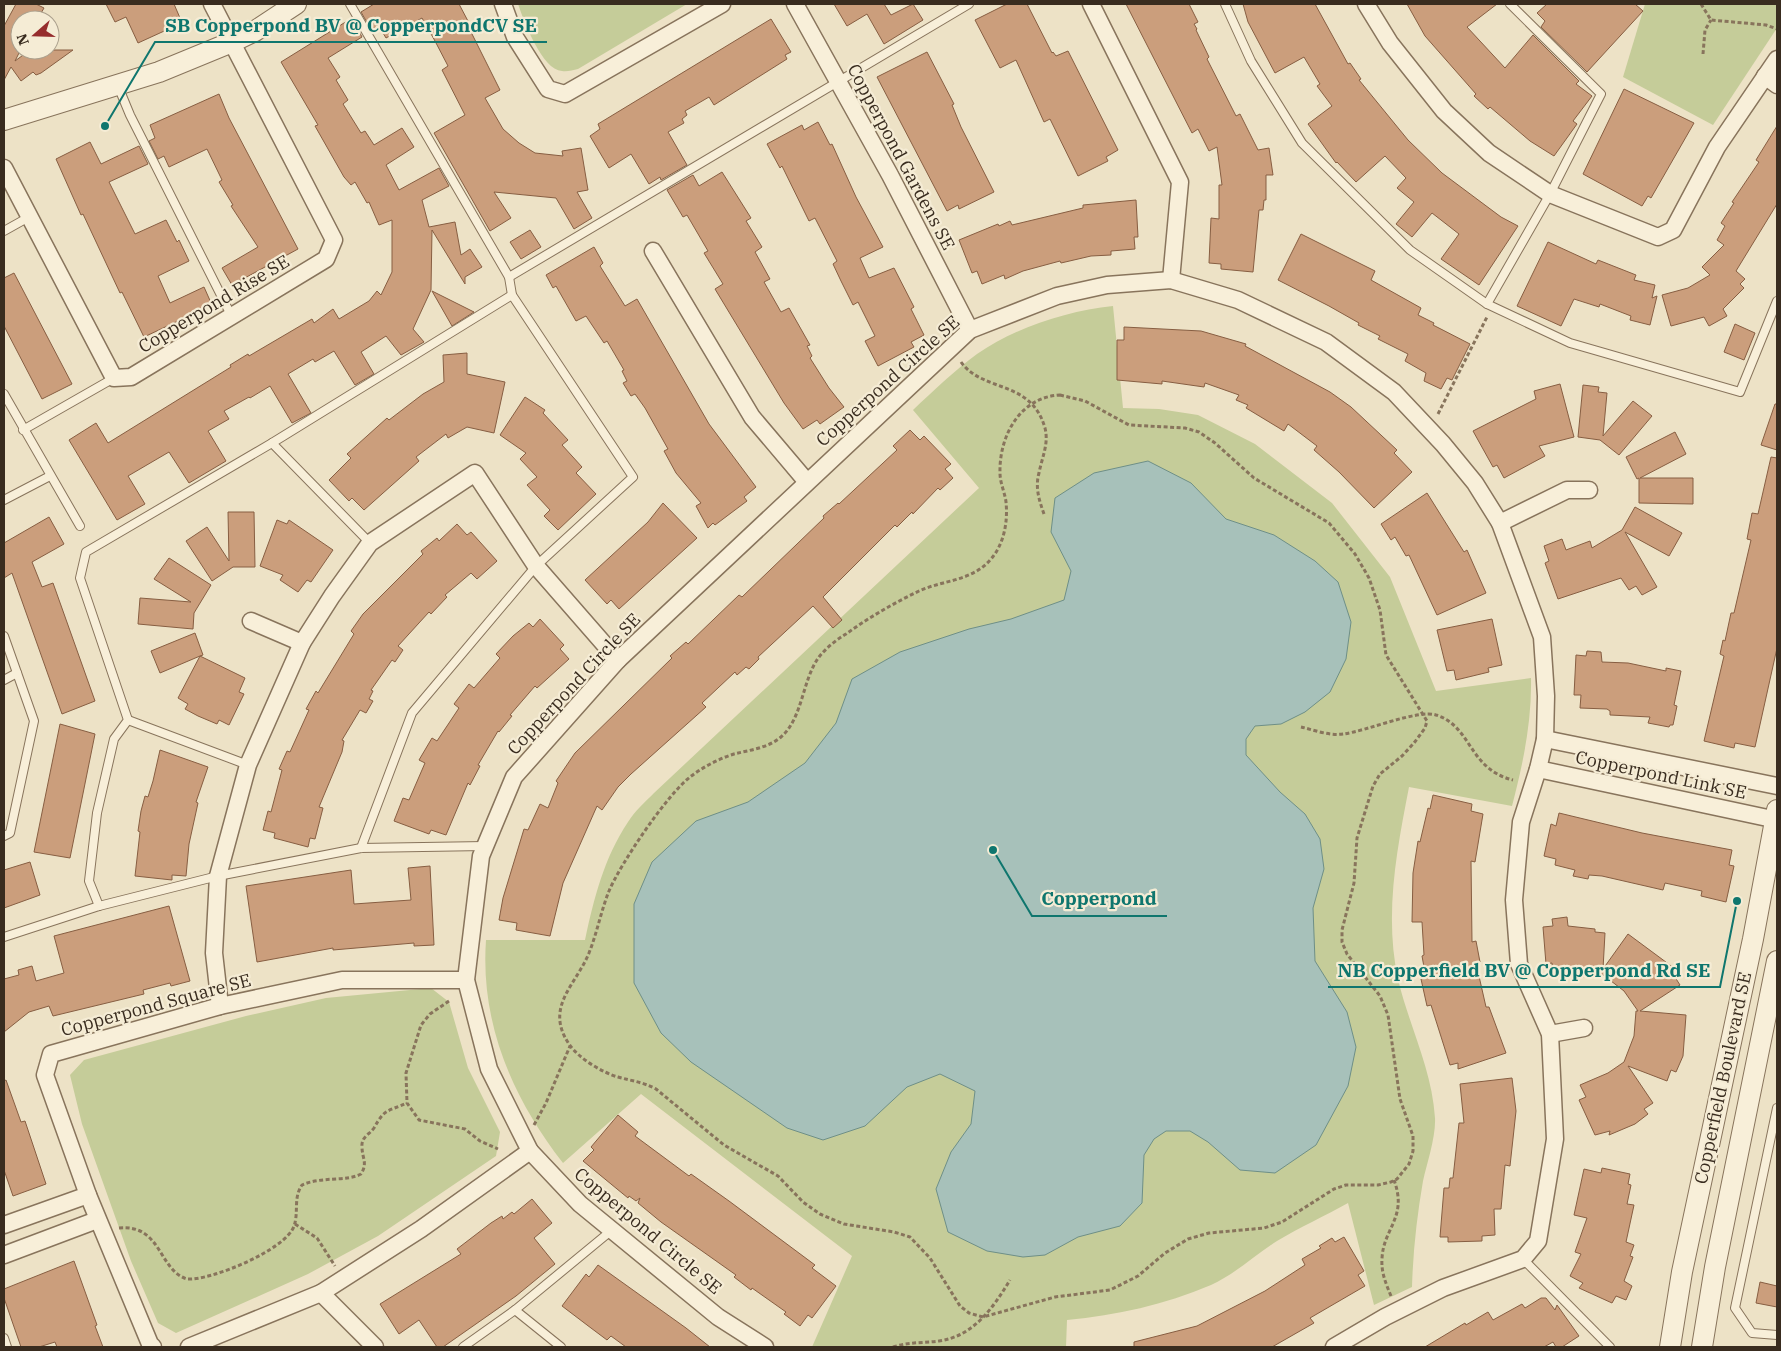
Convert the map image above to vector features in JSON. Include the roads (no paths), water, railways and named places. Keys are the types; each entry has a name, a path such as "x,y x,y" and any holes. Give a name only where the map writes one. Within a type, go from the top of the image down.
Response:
{"street":[{"path":"212,4 232,42"},
{"path":"4,120 118,86 232,42 255,31 296,4"},
{"path":"503,4 515,37 548,90 565,94 722,4"},
{"name":"Copperpond Gardens SE","path":"794,4 890,175 970,330"},
{"path":"1091,4 1180,182 1170,280"},
{"path":"1366,4 1390,43 1444,111 1488,153 1550,194 1658,237 1673,230 1717,147 1771,80 1777,59"},
{"name":"Copperpond Rise SE","path":"114,378 131,377 326,259 334,240 232,42"},
{"path":"4,168 114,378"},
{"path":"653,251 752,417 807,482"},
{"name":"Copperpond Circle SE","path":"764,1347 718,1317 580,1204 530,1151 489,1069 466,980 481,856 514,777 618,660 970,330 1057,296 1108,285 1170,280 1238,300 1326,342 1394,392 1475,483 1500,523 1542,637 1546,696 1545,739 1538,769 1521,822 1514,900 1519,964 1550,1034 1554,1139 1538,1241 1522,1259 1443,1288 1398,1310 1334,1347"},
{"path":"220,1006 214,953 218,876 248,765 302,643 332,596 370,543 475,473 536,566 618,660"},
{"path":"1500,523 1567,490 1589,490"},
{"path":"251,621 302,643"},
{"name":"Copperpond Link SE","path":"1545,739 1777,786"},
{"name":"Copperpond Link SE","path":"1538,769 1776,816"},
{"name":"Copperfield Boulevard SE","path":"1670,1347 1682,1272 1753,939 1776,816"},
{"name":"Copperfield Boulevard SE","path":"1702,1347 1716,1267 1777,961"},
{"name":"Copperpond Square SE","path":"153,1347 150,1344 97,1220 45,1075 51,1054 220,1006 342,980 466,980"},
{"path":"1550,1034 1584,1028"},
{"path":"190,1347 321,1293 421,1229 530,1151"},
{"path":"4,1225 88,1195"},
{"path":"4,1255 97,1220"},
{"path":"321,1293 375,1347"}],"lane":[{"path":"350,4 509,277 512,295 632,477 536,566 412,713 361,848"},
{"path":"509,277 969,4"},
{"path":"1225,4 1251,61 1302,142 1410,250 1487,304 1570,343 1740,392 1777,301"},
{"path":"1487,304 1550,194 1601,94 1510,4"},
{"path":"118,86 130,115 232,317"},
{"path":"4,231 30,218"},
{"path":"128,720 80,578 86,552 272,443 512,295"},
{"path":"23,430 114,378"},
{"path":"4,394 80,526"},
{"path":"272,443 370,543"},
{"path":"4,500 50,476"},
{"path":"4,636 34,721 10,833 4,836"},
{"path":"4,680 17,673"},
{"path":"128,720 248,765"},
{"path":"99,906 89,881 97,813 114,739 128,720"},
{"path":"4,937 99,906 218,876 361,848 485,846"},
{"path":"1777,1108 1735,1308 1752,1333 1777,1335"},
{"path":"463,1347 515,1310 612,1230"},
{"path":"1522,1259 1610,1347"},
{"path":"515,1310 561,1347"},
{"path":"4,1338 7,1347"}],"water":[{"path":"1148,461 1191,483 1226,519 1274,535 1315,561 1338,582 1351,622 1346,659 1330,692 1305,712 1281,724 1255,726 1246,739 1246,755 1280,792 1305,814 1320,839 1324,869 1313,908 1315,961 1347,1012 1356,1047 1348,1086 1316,1145 1275,1173 1240,1170 1208,1142 1190,1131 1166,1131 1154,1139 1144,1155 1142,1203 1120,1226 1078,1237 1045,1255 1023,1257 987,1251 948,1232 936,1189 951,1152 971,1124 975,1091 940,1074 907,1087 865,1126 823,1140 787,1128 691,1062 661,1033 634,983 634,904 652,862 696,821 748,802 805,763 836,723 852,679 900,652 969,629 1011,619 1064,600 1071,571 1051,532 1055,498 1094,473"}],"place":[{"name":"SB Copperpond BV @ CopperpondCV SE","path":"105,126"},
{"name":"Copperpond","path":"993,850"},
{"name":"NB Copperfield BV @ Copperpond Rd SE","path":"1737,901"}]}
